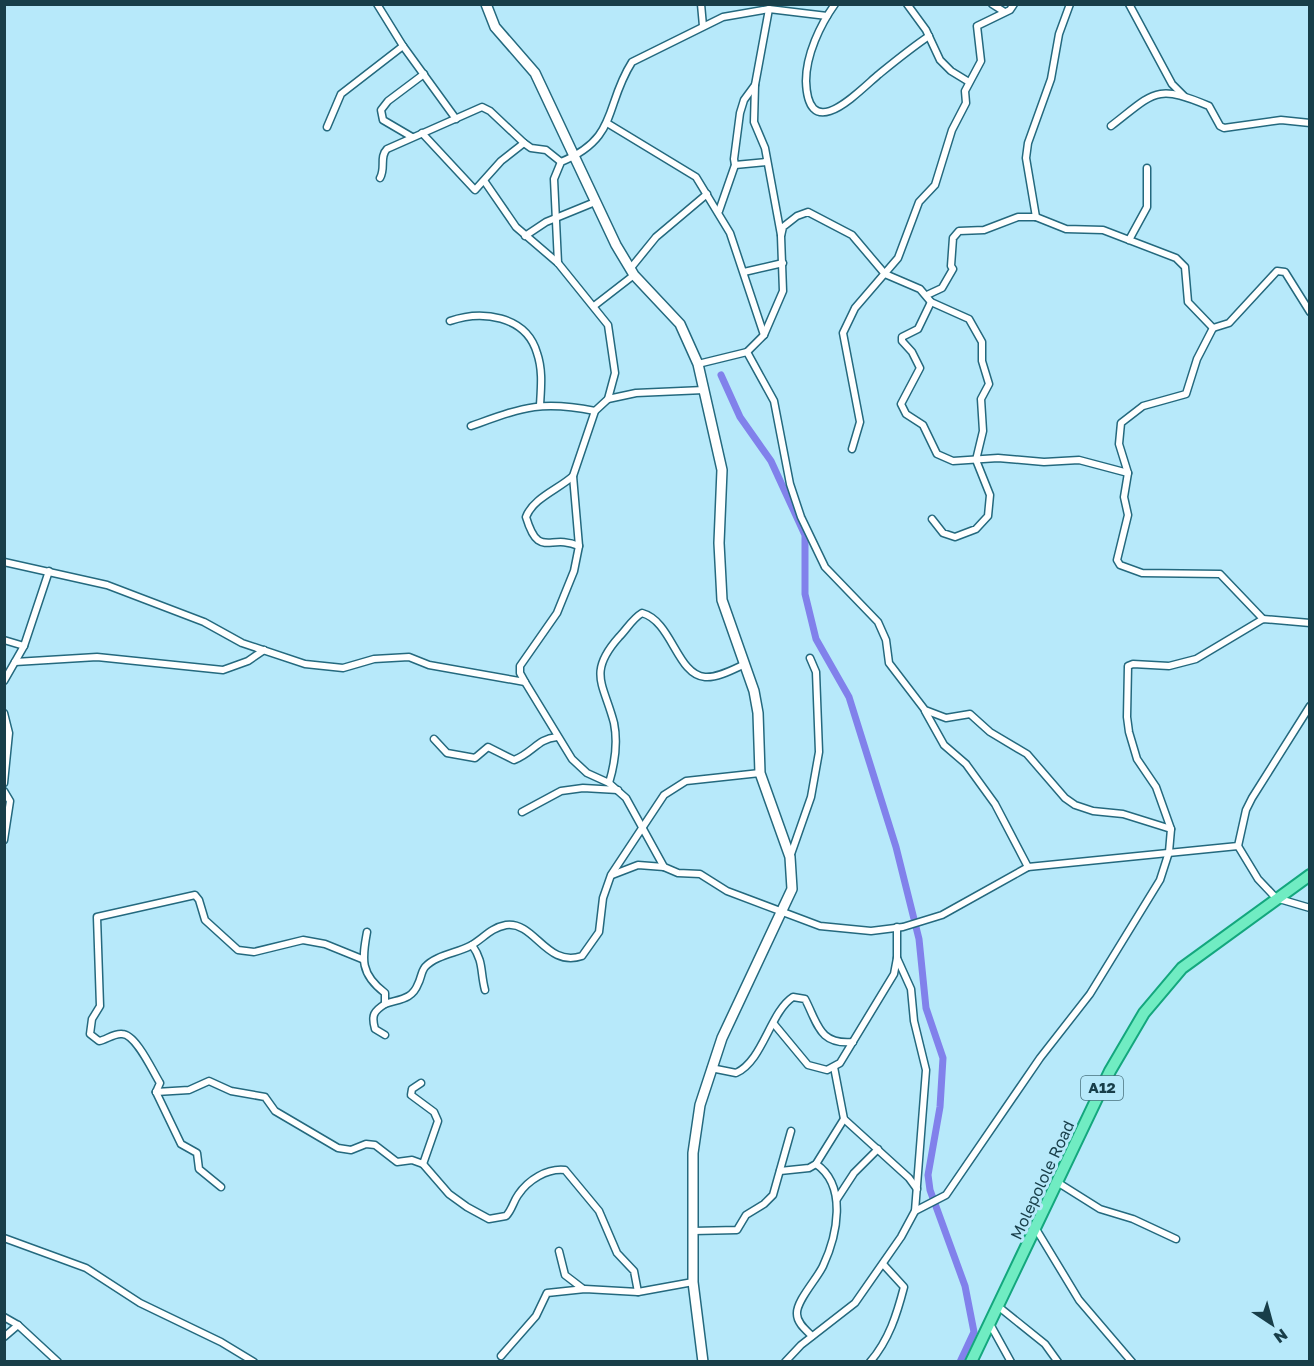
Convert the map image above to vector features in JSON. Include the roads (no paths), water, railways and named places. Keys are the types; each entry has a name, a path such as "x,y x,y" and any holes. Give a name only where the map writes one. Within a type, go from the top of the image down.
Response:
{"main road":[{"name":"Molepolole Road","path":"970,1362 999,1307 1110,1071 1132,1030 1156,995 1196,956 1310,875"}],"street":[{"path":"377,4 403,46 456,119"},
{"path":"486,4 495,27 535,73 595,202 632,272 680,324 698,364 722,470 719,543 722,600 757,703 760,773 790,857 793,880 782,913 731,1018 711,1068 700,1105 693,1153 693,1282 703,1362"},
{"path":"701,4 704,26"},
{"path":"835,4 826,16 808,62 806,74 809,100 820,111 835,110 846,105 879,74 929,36"},
{"path":"992,4 1003,11"},
{"path":"852,449 860,422 843,333 855,308 902,252 919,202 935,185 952,130 966,103 965,91 981,61 977,26 1003,11 1010,10 1014,4"},
{"path":"1036,217 1026,158 1028,143 1052,79 1059,34 1070,4"},
{"path":"1129,4 1168,77 1185,97"},
{"path":"908,5 929,36 944,65 969,82"},
{"path":"698,364 747,352 764,335 780,303 783,263 781,236 765,148 754,117 755,85 769,9"},
{"path":"558,263 554,179 561,162 589,148 607,123 632,62 723,17 769,9 826,16"},
{"path":"327,127 341,94 403,46"},
{"path":"412,137 383,120 381,110 388,101 424,74"},
{"path":"719,212 735,165 740,113 744,100 755,85"},
{"path":"1111,126 1153,94 1185,97 1209,106 1220,126 1224,128 1281,120 1310,123"},
{"path":"380,178 384,172 383,152 412,137 486,107 524,143 531,148 546,150 561,162"},
{"path":"607,123 691,172 719,212 744,272 764,335"},
{"path":"422,133 475,189 485,182 501,161 524,143"},
{"path":"735,165 766,162"},
{"path":"1129,240 1148,204 1147,168"},
{"path":"485,182 525,236 558,263 594,306 609,329 615,373 608,399 595,411 573,476 579,546 571,580 557,613 520,666 525,682 537,699 557,737 580,768 619,790 630,804 664,867"},
{"path":"594,306 632,272 656,237 707,194"},
{"path":"525,236 556,217 595,202"},
{"path":"781,236 789,221 808,212 852,235 885,274 920,289 931,302 969,319 982,342 982,361 989,384 981,399 983,431 976,460 990,495 991,506 983,524 955,537 943,533 932,519"},
{"path":"927,295 942,288 953,269 951,267 953,238 959,231 984,230 1018,217 1036,217 1066,229 1095,229 1176,258 1185,267 1188,302 1214,328"},
{"path":"744,272 783,263"},
{"path":"1263,619 1220,574 1142,573 1120,565 1117,555 1128,515 1124,497 1128,472 1119,444 1121,423 1143,406 1186,394 1197,359 1214,328 1229,323 1277,271 1285,272 1310,312"},
{"path":"931,302 918,329 902,337 902,342 912,352 920,368 903,397 903,409 923,425 937,454 953,461 1079,460 1128,472"},
{"path":"450,321 477,314 492,316 509,321 524,333 537,350 540,405"},
{"path":"747,352 774,401 790,484 819,558 832,577 878,622 886,640 889,663 925,710 944,745 966,764 995,804 1028,867"},
{"path":"608,399 653,391 704,390"},
{"path":"471,426 521,408 540,405 595,411"},
{"path":"573,476 534,504 526,517 536,540 543,543 570,542 579,546"},
{"path":"4,562 107,585 204,622 242,643 305,664 351,667 374,659 409,657 429,665 525,682"},
{"path":"4,681 24,646 50,571"},
{"path":"609,783 616,758 614,727 599,680 607,649 635,617 642,613 652,618 670,638 677,654 699,676 716,676 745,664"},
{"path":"915,1211 946,1195 1040,1058 1090,994 1160,880 1169,852 1171,829 1155,787 1137,759 1129,732 1126,717 1128,666 1133,664 1170,666 1196,659 1263,619 1310,623"},
{"path":"4,639 24,646"},
{"path":"15,663 98,657 223,670 250,660 264,650"},
{"path":"790,857 812,797 819,752 816,672 810,658"},
{"path":"1310,706 1252,798 1246,810 1238,846 1258,879 1276,898 1310,908"},
{"path":"925,710 946,718 970,714 990,732 1027,754 1075,805 1093,812 1123,814 1171,829"},
{"path":"4,713 9,733 4,783"},
{"path":"434,739 447,753 474,758 488,747 514,760 528,754 543,739 557,737"},
{"path":"385,1035 375,1029 372,1016 374,1011 385,1004 410,997 426,966 472,945 487,932 513,925 526,931 553,953 575,958 582,956 599,932 603,898 611,875 657,803 677,784 700,779 760,773"},
{"path":"522,812 561,791 583,788 619,790"},
{"path":"4,791 10,801 4,840"},
{"path":"611,875 638,866 664,867 678,873 700,874 727,891 782,913 820,926 846,930 900,927 927,920 951,911 1028,867 1238,846"},
{"path":"156,1092 160,1083 142,1051 129,1037 120,1034 99,1041 90,1034 92,1019 100,1006 97,917 195,896 199,900 205,921 238,950 254,952 303,940 325,944 362,959"},
{"path":"774,1024 808,1065 826,1070 834,1067 846,1057 894,974 900,927"},
{"path":"367,932 362,959 370,979 385,993 385,1004"},
{"path":"472,945 482,962 481,975 484,990"},
{"path":"785,1362 812,1336 855,1303 883,1264 915,1211 926,1070 914,1021 911,989 897,958"},
{"path":"711,1068 730,1073 740,1071 774,1024 784,1005 793,997 799,996 805,999 818,1027 830,1040 840,1043 853,1042"},
{"path":"834,1067 844,1119 878,1149 917,1189"},
{"path":"156,1092 189,1090 203,1083 214,1082 231,1091 265,1096 275,1111 343,1149 370,1144 384,1150 397,1162 412,1160 423,1164 453,1198 489,1219 506,1216 517,1196 540,1175 557,1169 570,1173 599,1211 617,1253 632,1268 638,1292"},
{"path":"421,1083 412,1089 411,1095 430,1108 438,1121 423,1164"},
{"path":"156,1092 181,1143 194,1150 200,1169 221,1187"},
{"path":"780,1172 809,1168 816,1164 844,1119"},
{"path":"693,1231 737,1230 746,1215 770,1199 791,1131"},
{"path":"837,1199 854,1173 878,1149"},
{"path":"812,1336 798,1321 797,1308 823,1266 834,1228 837,1199 828,1175 816,1164"},
{"path":"1057,1182 1100,1209 1133,1219 1176,1239"},
{"path":"1036,1228 1079,1300 1132,1362"},
{"path":"4,1238 86,1268 150,1308 221,1342 254,1362"},
{"path":"559,1251 565,1275 573,1284 585,1289"},
{"path":"870,1362 884,1344 897,1313 904,1287 883,1264"},
{"path":"501,1356 536,1316 547,1293 585,1289 638,1292 693,1282"},
{"path":"999,1307 1046,1344 1058,1362"},
{"path":"4,1317 18,1325 58,1362"},
{"path":"990,1324 1011,1362"},
{"path":"4,1337 18,1325"}],"waterway":[{"path":"721,375 740,417 771,461 805,535 805,594 816,639 849,697 896,847 919,939 926,1008 943,1058 940,1107 928,1175 930,1190 965,1286 974,1332 960,1362"}]}
